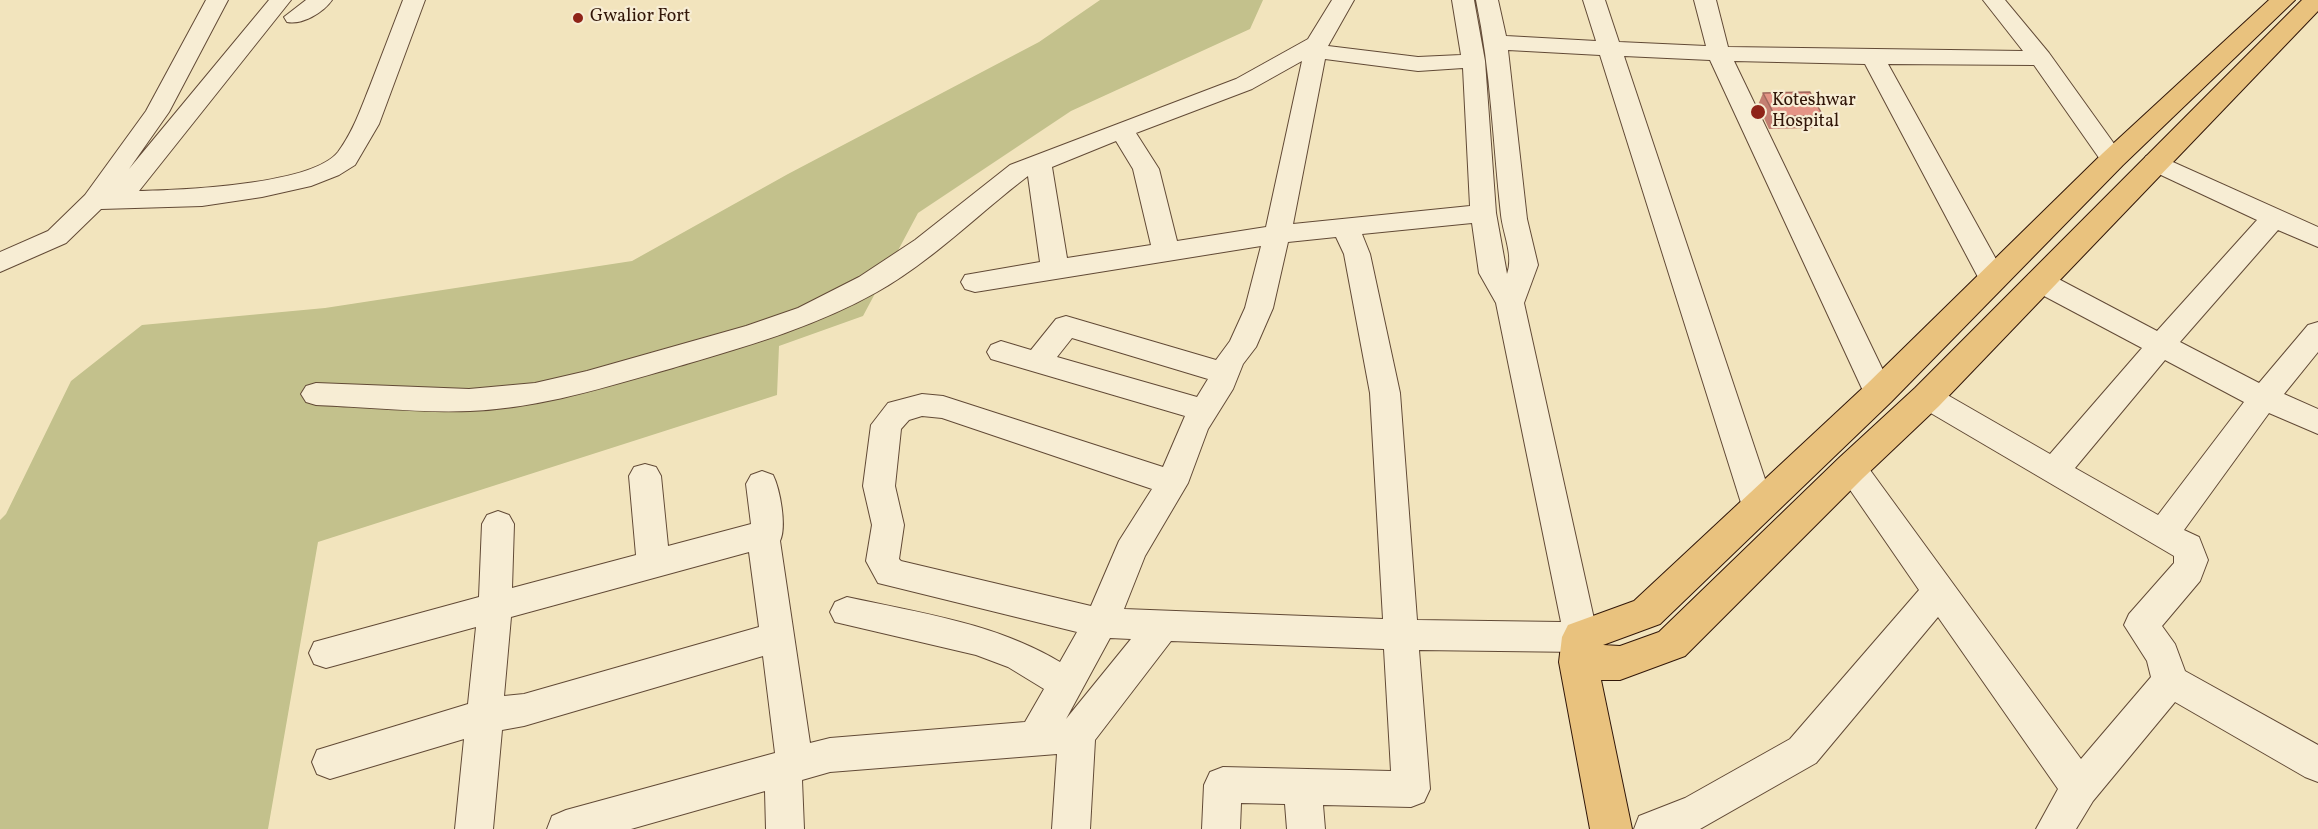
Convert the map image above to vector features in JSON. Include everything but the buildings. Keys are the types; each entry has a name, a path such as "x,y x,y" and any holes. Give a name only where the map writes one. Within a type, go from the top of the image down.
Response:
{"main road":[{"path":"1580,649 1647,613 1879,393 2113,159 2283,0"},
{"path":"1580,649 1620,663 1672,644 1851,468 1927,397 2154,162 2315,0"},
{"path":"1580,649 1611,829"}],"street":[{"path":"106,200 218,0"},
{"path":"2,264 57,237 106,200 288,8 321,0"},
{"path":"106,200 202,198 282,184 330,169 346,159 367,123 414,0"},
{"path":"1036,738 1101,623 1131,551 1172,483 1194,426 1231,359 1242,347 1259,308 1278,234 1316,47 1343,0"},
{"path":"1172,483 943,407 922,405 899,411 886,425 879,486 888,525 882,561 890,573 1101,623 1401,635 1580,649 1510,303 1493,273 1483,213 1474,61 1463,0"},
{"path":"1487,0 1496,42 1514,219 1524,265 1510,303"},
{"path":"1594,0 1758,506"},
{"path":"1705,0 1719,54 1879,393"},
{"path":"1994,0 2041,58 2113,159"},
{"path":"1496,42 1610,50 1719,54 1874,58 2041,58"},
{"path":"316,394 470,400 535,394 597,379 753,334 808,315 869,284 924,246 1019,171 1244,84 1316,47 1418,64 1474,61"},
{"path":"1874,58 1993,279"},
{"path":"1121,130 1136,150 1146,169 1166,252"},
{"path":"2154,162 2318,238"},
{"path":"1039,163 1055,269"},
{"path":"975,282 1278,234 1483,213"},
{"path":"2054,471 2161,345 2274,218"},
{"path":"1221,829 1223,785 1411,789 1385,393 1357,254 1345,226"},
{"path":"2039,281 2263,399 2287,407 2318,422"},
{"path":"1037,363 1066,326 1225,373"},
{"path":"2162,534 2263,399 2318,332"},
{"path":"1001,352 1204,410"},
{"path":"1927,397 2187,547 2192,560 2188,571 2141,625 2163,655 2170,681 2318,765"},
{"path":"1851,468 2080,788"},
{"path":"645,476 653,564"},
{"path":"326,653 768,533 762,484"},
{"path":"474,829 495,607 498,524"},
{"path":"763,534 777,637 789,766 785,829"},
{"path":"1653,829 1697,812 1803,752 1939,591"},
{"path":"847,612 976,640 1020,656 1067,684"},
{"path":"1071,829 1077,735 1161,627"},
{"path":"330,762 484,716 524,710 777,637"},
{"path":"2055,829 2080,788 2127,736 2170,681"},
{"path":"566,829 830,755 1077,735"},
{"path":"1303,786 1306,829"}],"shaded area":[{"path":"1100,0 1263,0 1250,29 1071,111 918,213 863,316 779,346 777,395 318,542 268,829 0,829 0,520 6,514 71,381 142,325 325,308 632,261 788,174 1039,42"}],"place":[{"name":"Gwalior Fort","path":"578,18"},
{"name":"Koteshwar Hospital","path":"1758,112"}]}
